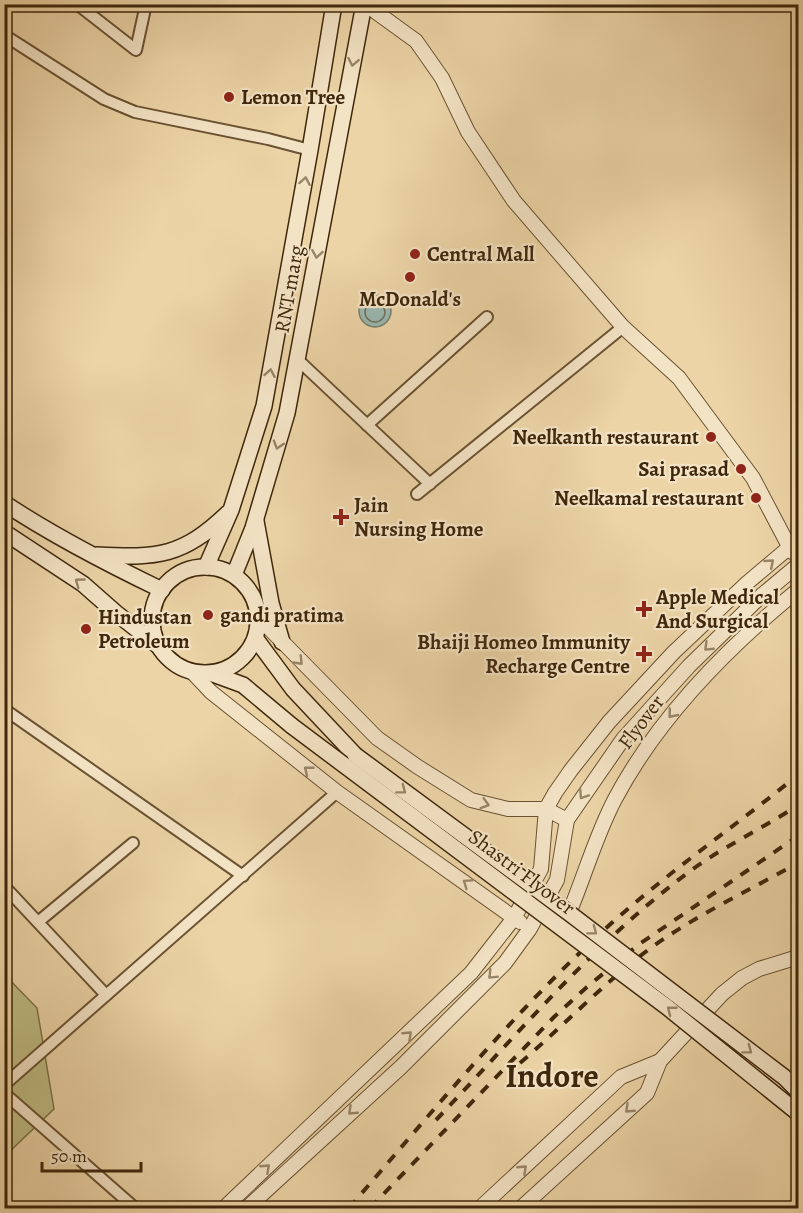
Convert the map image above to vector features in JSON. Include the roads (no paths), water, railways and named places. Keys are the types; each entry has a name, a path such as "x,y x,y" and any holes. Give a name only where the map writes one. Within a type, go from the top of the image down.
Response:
{"main road":[{"name":"RNT marg","path":"206,567 231,510 264,406 334,4"},
{"name":"RNT marg","path":"234,575 256,518 287,413 364,4"},
{"path":"4,503 58,537 162,590"},
{"path":"91,555 133,557 171,552 200,537 231,510"},
{"path":"256,518 269,595 282,642"},
{"path":"4,532 83,584 157,645 174,664 193,673 213,674 231,668 246,656 256,639 259,618 255,599 245,584 234,575 213,567 187,570 168,582 155,600 151,623 157,645"},
{"name":"Shastri Flyover","path":"256,639 293,688 356,755 569,913 775,1070 798,1091"},
{"name":"Shastri Flyover","path":"213,674 243,686 292,726 667,1007 798,1113"}],"street":[{"path":"77,4 136,50 146,4"},
{"path":"247,1209 401,1067 505,963 529,930 557,880 567,820 623,739 688,666 798,563 794,543 753,478 679,378 623,327 514,201 468,132 442,78 416,41 364,4"},
{"path":"4,35 104,99 135,112 268,139 310,150"},
{"path":"367,425 487,317"},
{"path":"417,494 623,327"},
{"path":"297,359 430,484"},
{"path":"224,1209 471,973 514,918 541,869 546,809 565,778 609,722 674,652 747,583 794,543"},
{"name":"Flyover","path":"569,913 582,884 592,851 615,800 644,749 684,700 738,645 793,595"},
{"path":"259,618 377,738 418,767 471,800 508,809 546,809 567,820"},
{"path":"193,673 211,692 337,792 529,930"},
{"path":"4,709 243,876"},
{"path":"4,1085 337,792"},
{"path":"38,921 133,843"},
{"path":"4,886 106,995"},
{"path":"521,1209 647,1093 660,1061 732,985 759,969 798,957"},
{"path":"448,996 465,1002"},
{"path":"480,1209 621,1077 660,1061"},
{"path":"4,1092 135,1209"}],"water":[{"path":"375,295 386,300 391,311 386,322 375,327 364,322 359,311 364,300"}],"railway":[{"path":"349,1208 496,1039 590,943 666,877 798,775"},
{"path":"436,1120 559,988 624,926 693,869 798,805"},
{"path":"370,1208 554,1017 587,987 638,945 798,836"},
{"path":"520,1063 612,979 662,940 798,863"}],"place":[{"name":"Lemon Tree","path":"229,97"},
{"name":"Central Mall","path":"415,254"},
{"name":"McDonald's","path":"410,277"},
{"name":"Neelkanth restaurant","path":"711,437"},
{"name":"Sai prasad","path":"741,469"},
{"name":"Neelkamal restaurant","path":"756,498"},
{"name":"Jain Nursing Home","path":"341,517"},
{"name":"Apple Medical And Surgical","path":"644,609"},
{"name":"gandi pratima","path":"208,615"},
{"name":"Hindustan Petroleum","path":"86,629"},
{"name":"Bhaiji Homeo Immunity Recharge Centre","path":"644,654"}],"district":[{"name":"Indore","path":"552,1075"}]}
